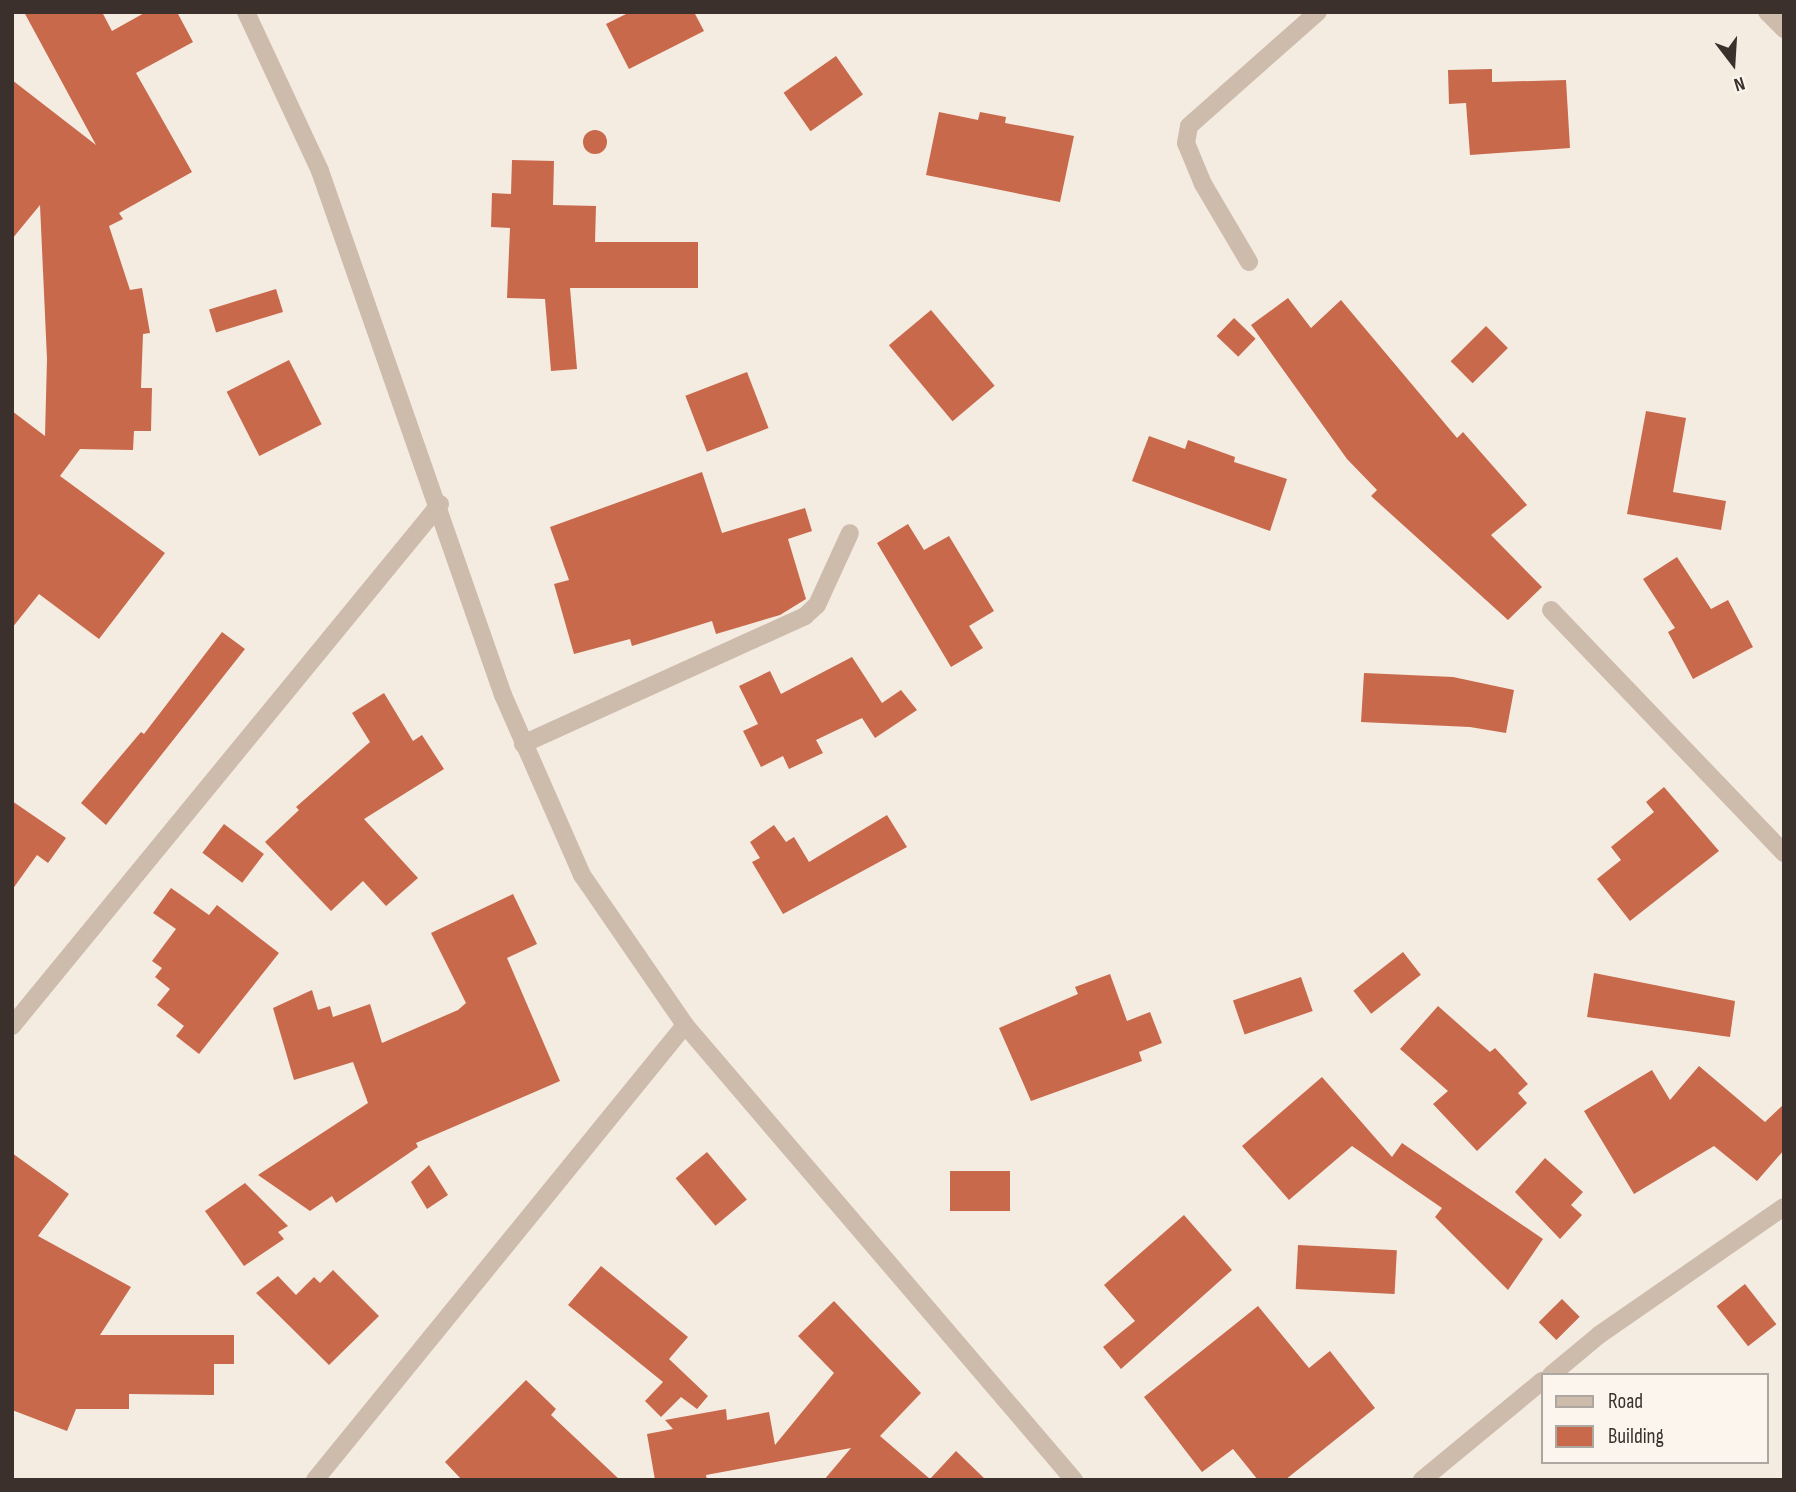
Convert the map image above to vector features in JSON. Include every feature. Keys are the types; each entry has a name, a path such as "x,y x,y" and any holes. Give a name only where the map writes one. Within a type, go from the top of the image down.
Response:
{"street":[{"path":"246,12 320,171 523,744 582,875 685,1025 1074,1480"},
{"path":"1249,262 1203,184 1186,143 1189,126 1318,12"},
{"path":"1767,12 1784,29"},
{"path":"12,1026 440,504"},
{"path":"523,744 805,616 817,605 850,533"},
{"path":"1550,610 1784,853"},
{"path":"315,1480 685,1025"},
{"path":"1552,1373 1599,1335 1784,1208"},
{"path":"1422,1480 1540,1383"}],"building":[{"path":"24,12 102,12 112,31 146,12 177,12 193,42 136,73 192,172 119,213 123,219 109,226 130,290 142,288 150,333 143,334 141,388 152,388 151,431 134,431 133,450 80,449 60,476 165,553 99,639 39,594 12,628 12,411 45,436 47,359 40,205 12,239 12,80 96,145"},
{"path":"630,12 694,12 704,31 629,69 606,24"},
{"path":"836,56 863,95 811,131 784,93"},
{"path":"1492,69 1492,82 1566,80 1570,148 1470,155 1466,103 1449,104 1448,70"},
{"path":"939,112 978,120 980,112 1006,117 1005,123 1074,136 1060,202 926,175"},
{"path":"595,130 606,137 607,142 600,153 595,154 584,147 583,142 590,131"},
{"path":"512,160 554,161 553,205 596,206 595,242 698,242 698,288 570,288 577,369 551,371 545,299 507,298 510,228 491,227 492,193 511,194"},
{"path":"276,289 283,312 216,332 209,309"},
{"path":"1288,298 1311,328 1341,300 1457,438 1463,432 1527,505 1491,535 1542,587 1508,620 1371,496 1377,490 1347,459 1251,325"},
{"path":"931,310 995,386 953,421 889,345"},
{"path":"1234,318 1256,339 1238,357 1217,336"},
{"path":"1486,326 1508,348 1473,383 1451,361"},
{"path":"289,360 322,424 259,456 227,392"},
{"path":"747,372 769,428 707,452 685,396"},
{"path":"1646,411 1686,418 1673,492 1726,501 1721,530 1627,514"},
{"path":"1149,436 1185,449 1188,440 1235,457 1234,462 1287,479 1270,531 1132,481"},
{"path":"702,472 722,533 805,508 812,531 788,539 806,599 780,615 716,634 712,621 632,646 630,639 574,654 554,584 569,580 550,527"},
{"path":"908,524 924,550 949,536 994,611 969,626 983,648 951,667 877,543"},
{"path":"1677,557 1711,609 1728,600 1753,647 1693,679 1668,632 1675,628 1643,579"},
{"path":"222,632 245,649 106,825 81,803 141,732 144,734"},
{"path":"852,657 882,703 901,690 917,710 875,738 862,718 816,740 823,753 789,769 783,756 761,767 743,731 758,724 739,686 770,671 781,694"},
{"path":"1364,673 1453,677 1514,690 1506,733 1470,727 1361,722"},
{"path":"384,693 413,741 422,735 444,769 364,819 418,878 386,906 363,881 331,911 265,842 299,810 296,807 370,742 352,713"},
{"path":"1664,787 1719,851 1630,921 1597,879 1621,860 1611,847 1654,812 1646,802"},
{"path":"12,801 66,838 48,863 37,855 12,890"},
{"path":"887,815 907,847 783,914 752,862 760,858 750,842 774,825 786,842 794,837 809,862"},
{"path":"224,824 264,854 242,883 202,853"},
{"path":"171,888 209,915 217,905 279,953 199,1054 176,1036 184,1026 157,1005 170,989 155,977 162,968 152,961 176,929 153,913"},
{"path":"513,894 537,944 507,958 560,1081 416,1143 418,1147 336,1203 332,1196 310,1211 258,1175 368,1103 353,1062 294,1080 273,1008 312,990 318,1010 330,1006 333,1017 370,1004 382,1043 458,1010 466,1003 431,933"},
{"path":"1403,952 1421,975 1371,1014 1353,991"},
{"path":"1594,973 1735,1001 1730,1037 1587,1017"},
{"path":"1110,974 1127,1021 1150,1012 1162,1043 1139,1052 1142,1061 1031,1101 999,1028 1078,994 1075,987"},
{"path":"1301,977 1313,1011 1245,1034 1233,1000"},
{"path":"1438,1006 1490,1052 1495,1048 1528,1084 1518,1093 1527,1103 1477,1151 1433,1104 1448,1091 1400,1049"},
{"path":"1699,1066 1765,1122 1784,1104 1784,1150 1757,1181 1714,1146 1634,1194 1584,1111 1652,1070 1670,1100"},
{"path":"1322,1077 1392,1157 1402,1143 1543,1239 1508,1290 1435,1217 1442,1208 1352,1146 1289,1200 1242,1146"},
{"path":"707,1152 747,1199 715,1226 676,1178"},
{"path":"12,1153 69,1194 38,1236 131,1287 100,1335 234,1335 234,1364 214,1364 214,1395 129,1394 129,1409 76,1409 67,1431 12,1410"},
{"path":"1545,1158 1583,1192 1571,1205 1582,1215 1560,1239 1515,1192"},
{"path":"429,1165 448,1195 427,1209 411,1182"},
{"path":"950,1171 1010,1171 1010,1211 950,1211"},
{"path":"245,1183 288,1226 278,1232 284,1239 244,1266 205,1211"},
{"path":"1184,1215 1232,1270 1121,1369 1103,1347 1135,1321 1104,1285"},
{"path":"1298,1245 1397,1250 1395,1294 1296,1289"},
{"path":"601,1266 688,1337 669,1359 708,1396 697,1409 681,1397 661,1417 645,1401 663,1382 568,1305"},
{"path":"333,1270 379,1316 329,1365 256,1293 278,1276 296,1295 314,1277 320,1283"},
{"path":"1745,1284 1776,1324 1748,1346 1717,1306"},
{"path":"1562,1299 1580,1317 1556,1340 1539,1322"},
{"path":"834,1301 921,1393 880,1436 930,1479 956,1451 986,1480 824,1480 851,1448 706,1475 707,1480 655,1480 647,1434 673,1429 665,1420 726,1409 727,1420 769,1412 775,1445 834,1373 798,1336"},
{"path":"1258,1306 1309,1368 1330,1351 1375,1408 1285,1480 1258,1480 1233,1449 1202,1472 1144,1397"},
{"path":"526,1380 556,1409 551,1415 620,1480 462,1480 445,1462"}]}
